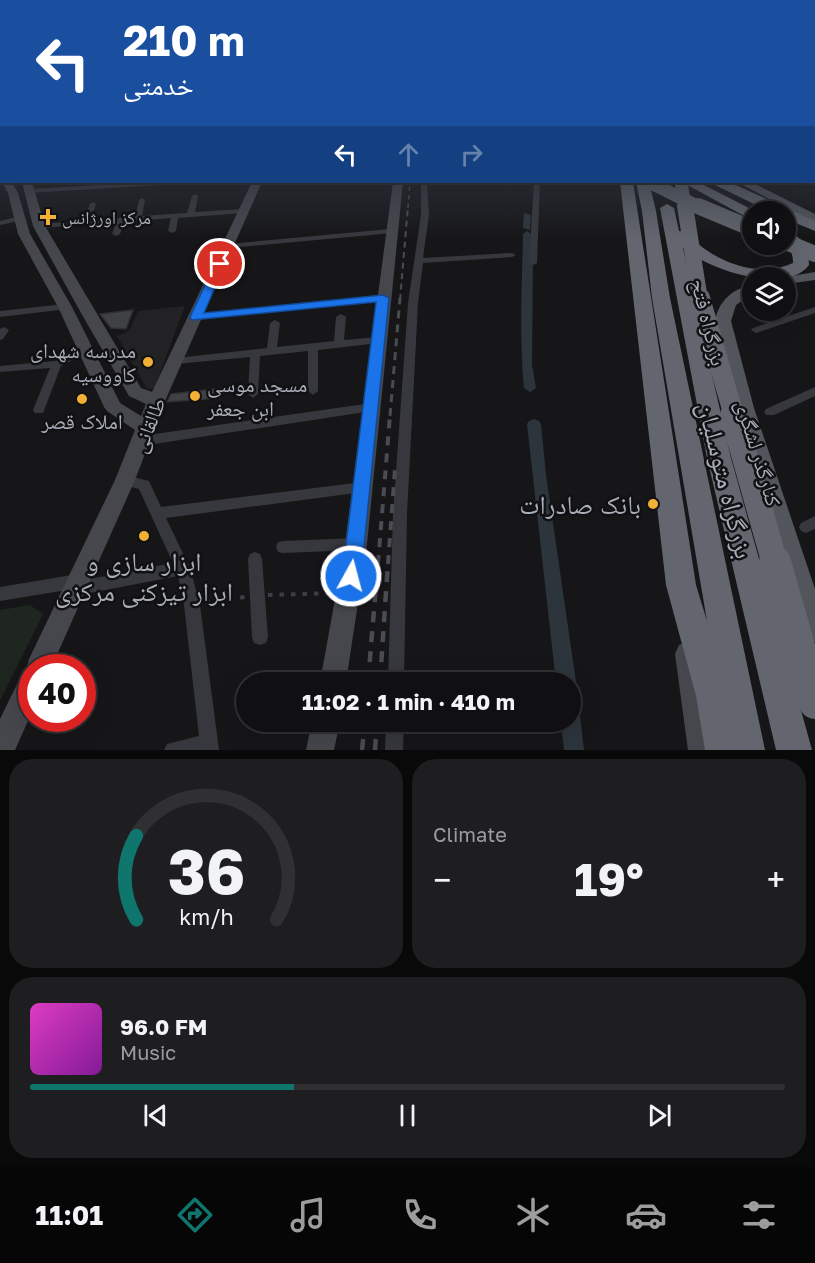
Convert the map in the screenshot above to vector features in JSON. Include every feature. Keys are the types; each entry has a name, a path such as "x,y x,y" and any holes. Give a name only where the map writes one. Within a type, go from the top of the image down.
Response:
{"highway":[{"path":"626,183 681,585 713,696 723,750"},
{"name":"بزرگراه متوسلیان","path":"642,183 649,211 661,298 747,750"},
{"path":"651,183 695,205 742,213"},
{"path":"660,183 667,208 683,239 698,253 719,264 754,272 783,272 808,262 796,243"},
{"name":"بزرگراه فتح","path":"681,183 700,298 815,703"},
{"path":"691,183 742,208"},
{"path":"705,183 742,206"},
{"path":"721,183 742,202"},
{"path":"730,183 745,201"},
{"name":"بزرگراه متوسلیان","path":"667,208 719,458 794,750"},
{"path":"796,218 815,227"},
{"path":"796,227 815,236"},
{"path":"796,237 815,245"},
{"path":"796,246 815,254"}],"main road":[{"path":"744,183 815,219"},
{"path":"796,279 815,276"},
{"name":"کنارگذر لشگری","path":"742,294 730,301 724,312 723,321 744,408 815,629"}],"street":[{"path":"8,183 13,193 21,224 114,406 144,435 372,407"},
{"path":"140,183 28,186 39,226 135,392 156,401"},
{"name":"طالقانی","path":"44,654 125,480 156,401 176,362 257,183"},
{"path":"335,672 356,544 390,231 398,183"},
{"path":"396,672 400,514 413,303 425,215 424,183"},
{"path":"533,263 537,183"},
{"path":"191,213 195,196"},
{"path":"138,219 142,200"},
{"path":"86,222 93,204"},
{"path":"0,223 39,226 191,213 243,211"},
{"path":"172,231 176,215"},
{"path":"116,234 121,220"},
{"path":"228,246 390,231"},
{"path":"418,261 513,255"},
{"path":"196,317 383,298"},
{"path":"0,314 65,307"},
{"path":"756,330 815,310"},
{"path":"339,345 341,317"},
{"path":"271,352 275,323"},
{"path":"176,362 313,349 379,340"},
{"path":"313,349 313,391"},
{"path":"0,369 57,364 85,350"},
{"path":"253,394 255,354"},
{"path":"39,410 57,364"},
{"path":"770,412 815,391"},
{"path":"114,406 135,392"},
{"path":"125,480 144,485 183,568 192,605 210,746 173,750"},
{"path":"158,513 363,487"},
{"path":"283,547 356,544"},
{"path":"255,559 260,637"},
{"path":"0,594 183,568"},
{"path":"681,585 692,689 702,750"},
{"path":"0,750 18,711"},
{"path":"320,750 324,732"},
{"path":"394,750 395,732"}],"shaded area":[{"name":"مدرسه شهدای کاووسیه","path":"185,306 154,389 147,389 117,336 129,331 138,311"},
{"path":"30,605 43,614 23,654 18,654 18,665 0,701 0,610"}],"building":[{"path":"133,310 126,329 111,328 100,314"},
{"name":"مسجد موسی ابن جعفر","path":"222,388 220,398 167,402 171,394"}],"waterway":[{"path":"527,183 527,191"},
{"path":"527,215 527,228"},
{"path":"527,234 527,252"},
{"path":"527,364 528,255"},
{"path":"528,368 530,388"},
{"path":"534,424 540,473"},
{"path":"540,478 565,672"},
{"path":"572,732 574,750"}],"railway":[{"path":"408,208 410,183"},
{"path":"400,300 408,206"},
{"path":"390,416 400,298"},
{"path":"378,564 390,415"},
{"path":"388,564 395,469"},
{"path":"369,672 378,562"},
{"path":"381,672 388,562"},
{"path":"362,750 364,732"},
{"path":"375,750 376,732"}],"place":[{"name":"مرکز اورژانس","path":"48,217"},
{"name":"مدرسه شهدای کاووسیه","path":"148,362"},
{"name":"مسجد موسی ابن جعفر","path":"195,396"},
{"name":"املاک قصر","path":"82,399"},
{"name":"بانک صادرات","path":"653,504"},
{"name":"ابزار سازی و ابزار تیزکنی مرکزی","path":"144,536"}],"route":[{"path":"220,264 196,317 383,298 351,576"}]}
